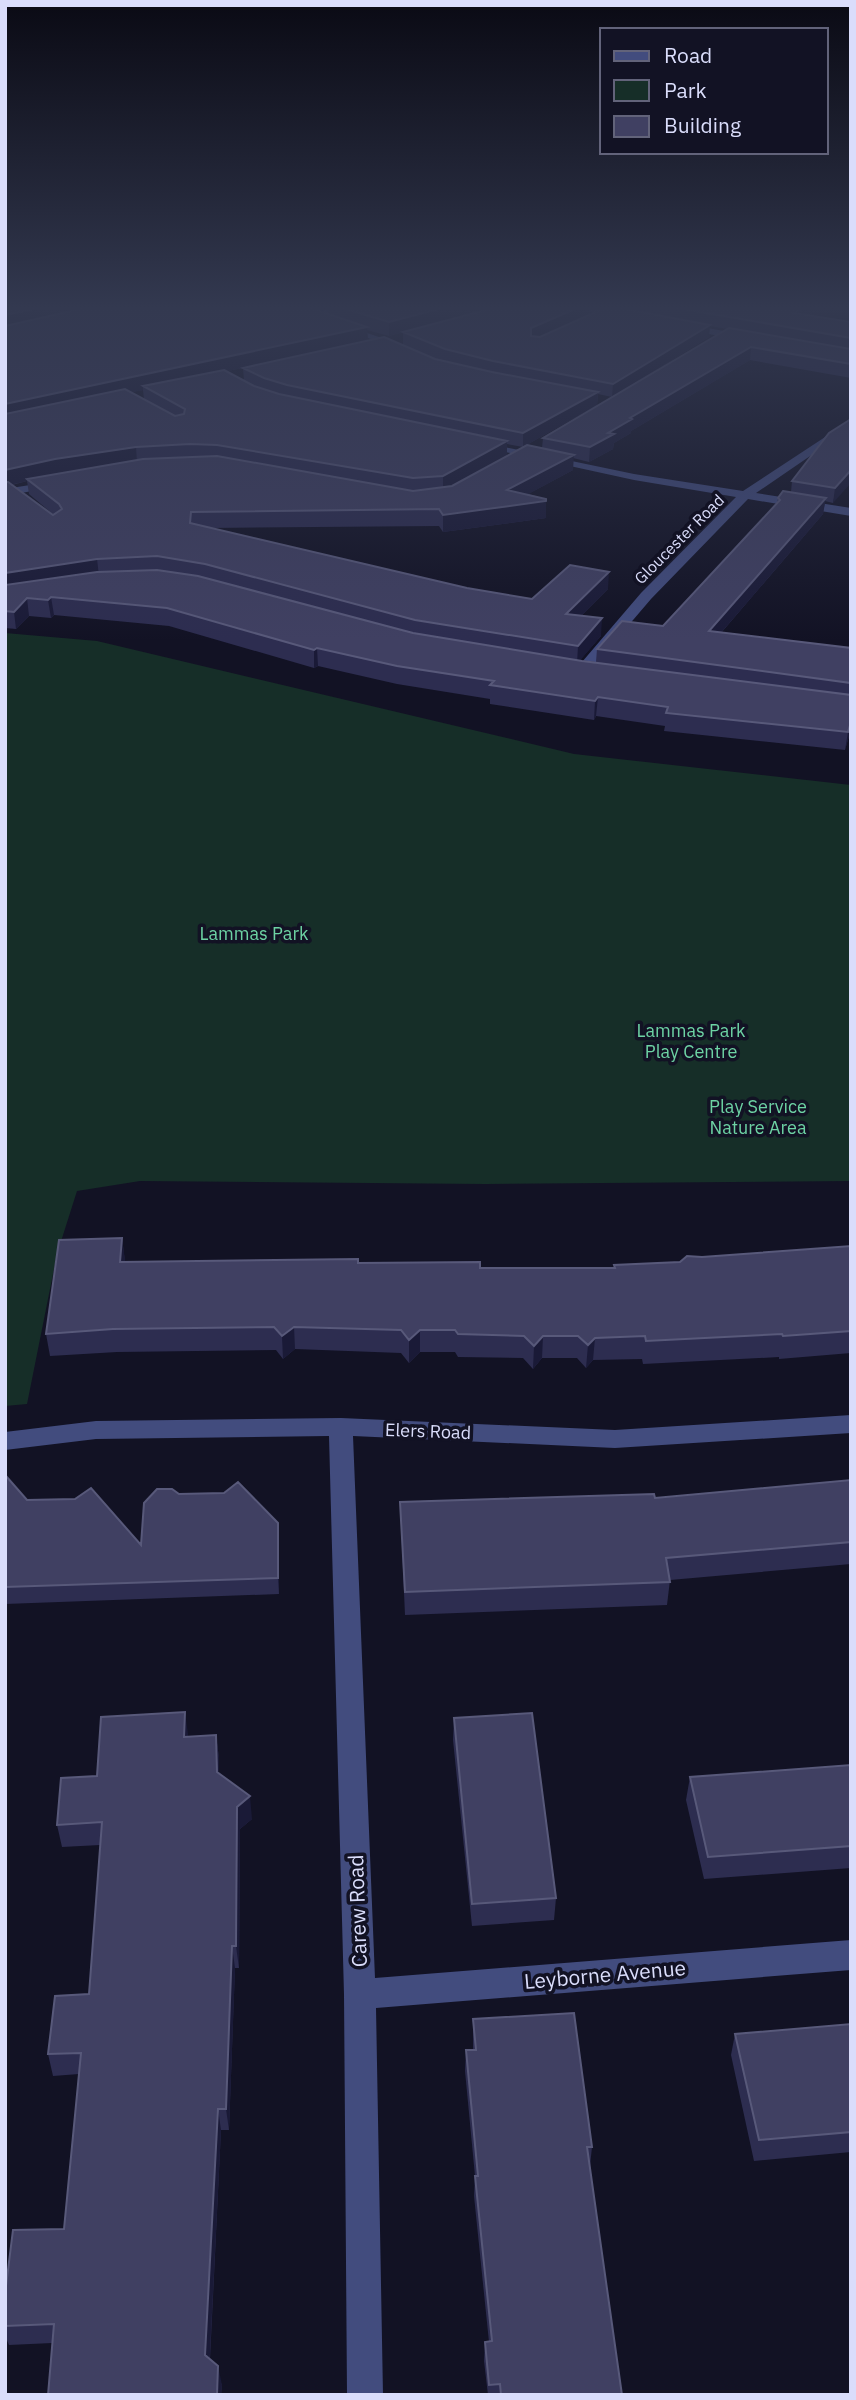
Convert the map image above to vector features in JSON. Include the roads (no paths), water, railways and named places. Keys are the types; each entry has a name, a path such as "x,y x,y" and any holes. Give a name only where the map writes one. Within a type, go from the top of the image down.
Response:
{"street":[{"name":"Gloucester Road","path":"581,672 646,596 744,496 851,423"},
{"path":"462,442 744,496 851,512"},
{"path":"511,461 535,448"},
{"path":"9,492 62,482"},
{"path":"9,492 23,500"},
{"name":"Elers Road","path":"5,1441 96,1430 341,1427 615,1439 851,1424"},
{"name":"Carew Road","path":"341,1427 360,1994 365,2395"},
{"name":"Leyborne Avenue","path":"360,1994 851,1955"}],"park label":[{"name":"Lammas Park","path":"254,933"},
{"name":"Lammas Park Play Centre","path":"691,1040"},
{"name":"Play Service Nature Area","path":"758,1116"}]}
